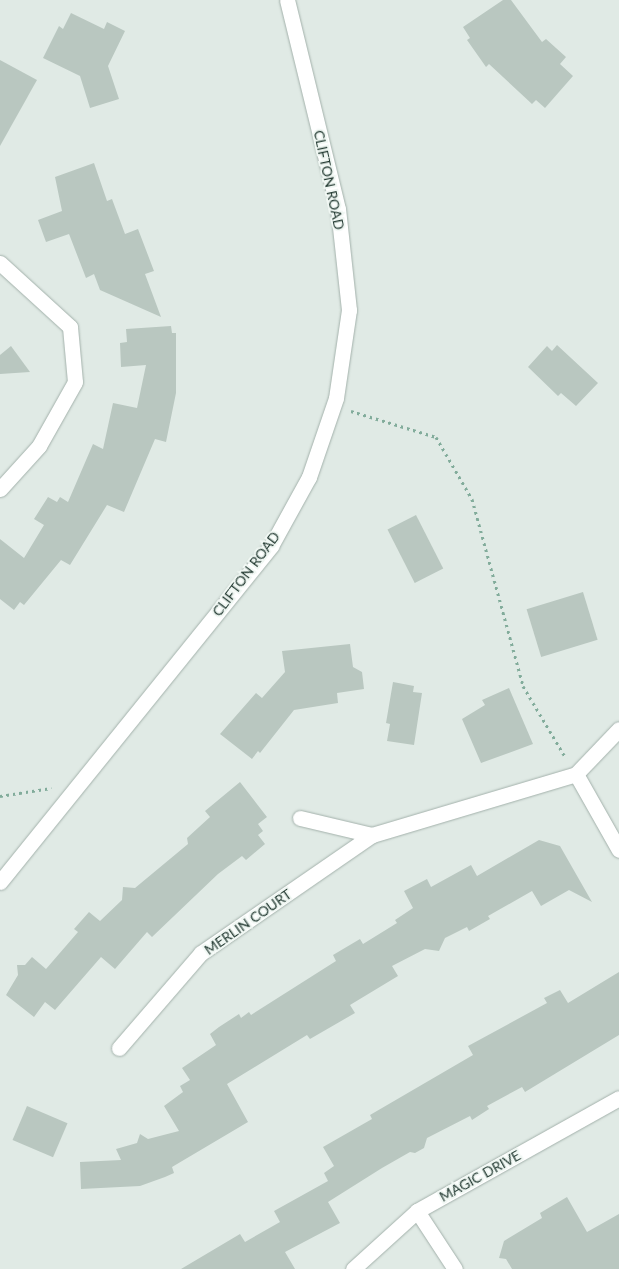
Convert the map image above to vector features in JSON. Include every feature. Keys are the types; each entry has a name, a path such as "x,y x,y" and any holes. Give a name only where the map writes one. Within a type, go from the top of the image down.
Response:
{"street":[{"name":"CLIFTON ROAD","path":"0,882 271,546 309,477 333,406 349,310 338,208 286,0"},
{"path":"0,263 70,327 75,382 39,446 0,488"},
{"name":"MERLIN COURT","path":"119,1048 201,953 372,835 576,774 619,729"},
{"path":"576,774 619,850"},
{"name":"MERLIN COURT","path":"300,818 372,835"},
{"name":"MAGIC DRIVE","path":"353,1269 417,1211 619,1098"},
{"path":"417,1211 455,1269"}],"path":[{"path":"333,406 436,437 472,499 523,686 576,774"},
{"path":"0,796 80,783"}],"building":[{"path":"503,0 511,0 542,42 546,39 566,57 560,64 573,76 545,108 536,100 532,104 489,64 486,67 467,40 470,38 463,27"},
{"path":"71,13 104,29 107,22 125,31 108,66 119,99 90,108 80,76 43,58 59,26 63,29"},
{"path":"0,60 37,80 0,146"},
{"path":"94,163 107,201 112,199 125,234 138,229 154,271 145,274 161,317 100,290 94,274 86,278 69,234 46,242 38,220 62,211 55,177"},
{"path":"171,326 172,333 176,333 176,393 166,442 155,439 124,512 107,505 70,565 61,560 24,605 20,602 14,610 0,599 0,539 24,558 44,525 34,519 48,497 57,502 60,497 68,502 93,444 103,449 113,403 137,408 146,365 121,367 120,343 127,342 126,329"},
{"path":"557,345 598,383 576,406 561,393 558,396 528,367 547,346 552,351"},
{"path":"11,346 30,372 0,374 0,355"},
{"path":"416,515 443,568 415,583 387,530"},
{"path":"583,592 598,640 541,657 527,609"},
{"path":"350,644 353,667 362,672 364,689 337,693 338,703 294,710 260,753 258,751 252,759 220,734 256,693 262,698 285,672 282,651"},
{"path":"393,682 414,686 413,692 422,693 414,745 387,741 390,724 386,723"},
{"path":"509,688 533,744 481,763 462,719 485,705 482,700"},
{"path":"240,782 267,817 258,824 263,831 258,835 265,844 246,860 242,856 218,874 152,937 147,932 115,969 101,957 55,1010 45,1002 34,1017 6,995 18,975 17,965 25,965 32,957 46,969 78,932 74,929 89,912 100,921 122,900 123,887 135,888 188,844 187,838 210,817 205,811"},
{"path":"539,840 560,846 592,902 569,890 541,906 532,891 488,916 490,919 469,931 467,927 445,938 439,951 425,949 392,966 398,976 350,1005 355,1013 310,1039 307,1035 227,1084 248,1122 172,1167 174,1173 165,1177 140,1186 81,1189 80,1162 121,1160 116,1149 137,1143 140,1134 148,1139 179,1131 164,1106 183,1092 180,1086 190,1080 182,1068 216,1045 210,1034 219,1027 239,1014 241,1018 249,1012 251,1015 336,961 333,955 360,939 363,944 397,923 395,920 413,908 404,891 427,879 431,887 471,865 477,876"},
{"path":"619,972 619,1035 525,1092 522,1087 487,1106 489,1109 472,1120 470,1116 427,1138 424,1148 415,1153 410,1152 328,1202 340,1223 285,1252 295,1269 181,1269 240,1234 245,1242 280,1222 274,1211 328,1181 324,1173 334,1166 323,1147 372,1119 370,1115 473,1055 468,1046 547,1003 544,998 560,990 568,1003"},
{"path":"27,1106 68,1123 53,1157 13,1140"},
{"path":"567,1197 587,1232 619,1214 619,1269 512,1269 506,1259 499,1258 504,1241 542,1218 540,1213"}]}
